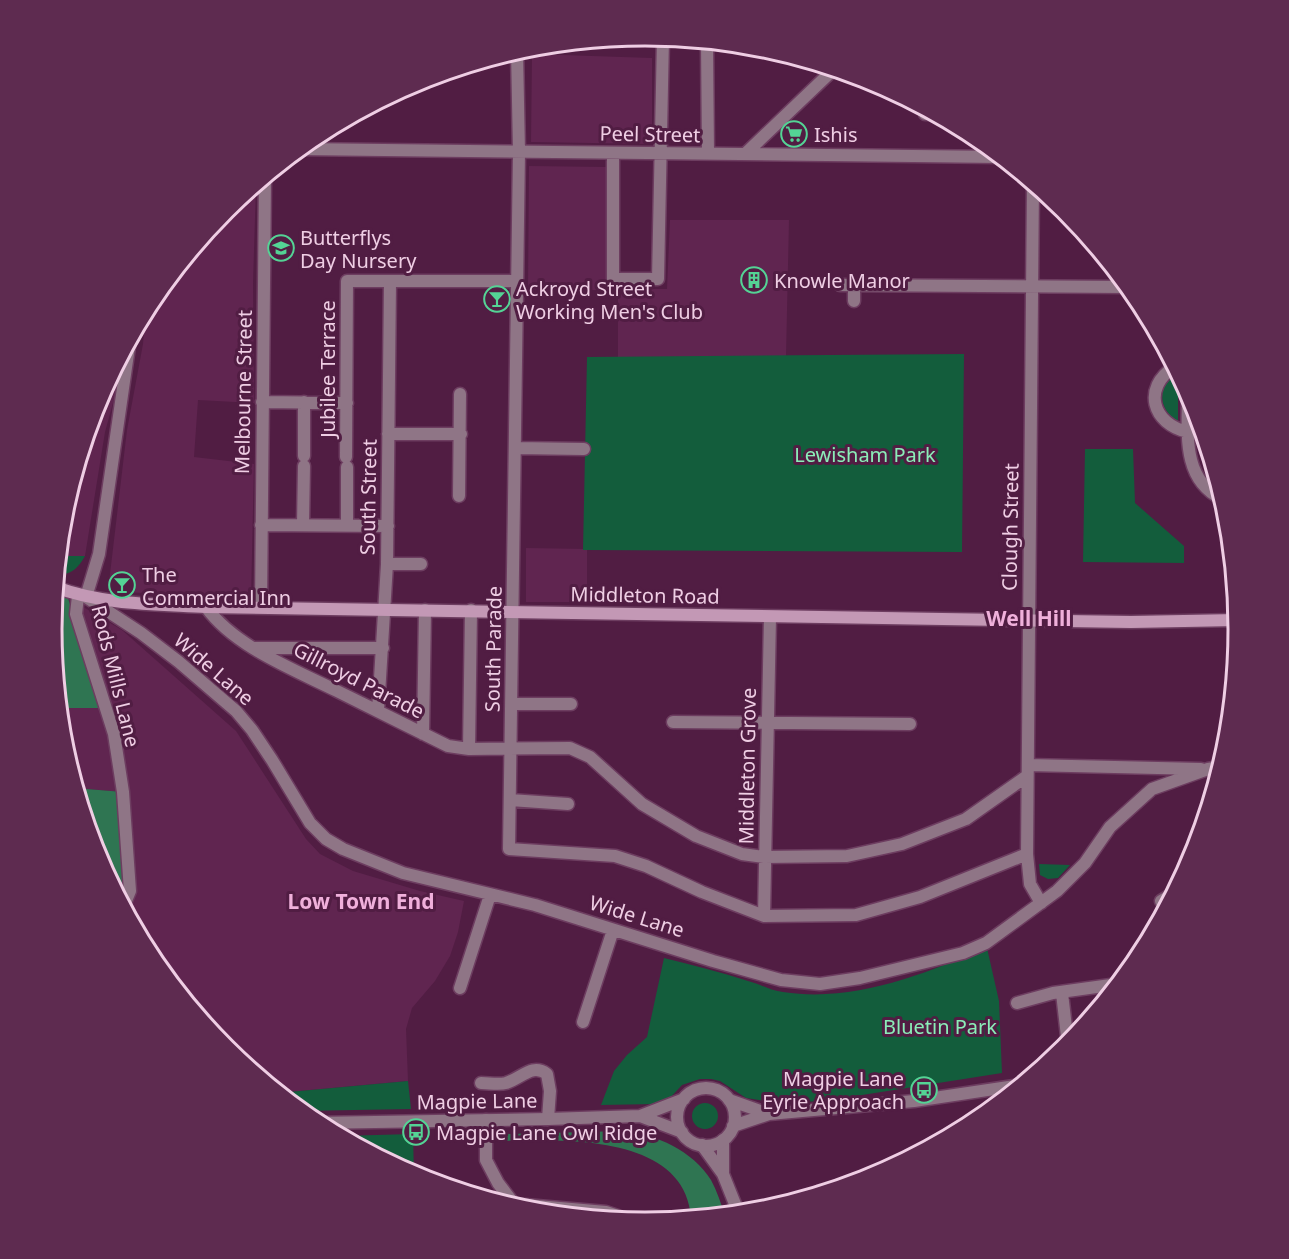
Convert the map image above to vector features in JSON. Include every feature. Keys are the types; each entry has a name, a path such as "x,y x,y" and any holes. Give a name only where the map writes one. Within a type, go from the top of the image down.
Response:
{"main road":[{"name":"Middleton Road","path":"63,590 82,596 119,602 206,607 1131,622 1227,620"}],"street":[{"path":"613,153 613,279 658,279 663,47"},
{"path":"707,50 708,154"},
{"name":"South Parade","path":"517,61 518,281 509,849 615,856 646,866 702,892 764,916"},
{"path":"745,154 827,76"},
{"name":"Peel Street","path":"315,149 985,157"},
{"name":"Melbourne Street","path":"261,607 265,187"},
{"name":"Clough Street","path":"1033,195 1027,854 1030,884 1041,903"},
{"name":"Jubilee Terrace","path":"347,526 347,281 390,282"},
{"path":"390,282 518,281"},
{"name":"South Street","path":"378,711 387,564 390,282"},
{"path":"840,285 1115,287"},
{"path":"854,285 854,301"},
{"name":"Rods Mills Lane","path":"127,363 99,554 76,614 114,734 123,792 130,891 127,897"},
{"path":"1167,372 1158,382 1155,405 1160,416 1168,424 1188,432"},
{"path":"459,496 460,394"},
{"path":"262,402 347,403"},
{"path":"303,525 304,402"},
{"path":"1188,419 1187,446 1194,472 1211,494"},
{"path":"388,434 460,434"},
{"path":"515,448 584,449"},
{"path":"261,525 388,526"},
{"path":"387,564 421,564"},
{"name":"Wide Lane","path":"82,596 141,633 236,711 272,760 309,823 326,839 362,858 403,873 535,905 781,980 820,984 860,978 963,953 986,943 1057,891 1085,863 1110,827 1152,789 1210,769"},
{"name":"Gillroyd Parade","path":"206,607 228,631 254,648 448,746 469,749 570,748 590,757 642,804 696,836 742,854 764,857 847,856 902,844 966,819 1028,770"},
{"path":"423,734 425,610"},
{"path":"469,749 471,610"},
{"name":"Middleton Grove","path":"764,916 770,617"},
{"path":"254,648 383,648"},
{"path":"511,704 571,704"},
{"path":"674,722 910,724"},
{"path":"1028,770 1211,768"},
{"path":"510,800 568,804"},
{"path":"764,916 856,915 920,897 1027,854"},
{"path":"460,988 490,895"},
{"path":"583,1022 613,930"},
{"path":"1017,1003 1105,986"},
{"path":"1062,993 1066,1032"},
{"path":"481,1083 505,1083 534,1069 541,1069 547,1074 550,1091 548,1119"},
{"path":"734,1126 735,1112 729,1100 720,1091 707,1088 694,1091 684,1098 678,1115 682,1132 690,1140 702,1145 715,1144 723,1140 734,1126 769,1114 914,1101 1005,1087"},
{"name":"Magpie Lane","path":"335,1123 640,1116 684,1098"},
{"path":"729,1100 769,1114"},
{"name":"Magpie Lane","path":"640,1116 682,1132"},
{"path":"486,1120 486,1160 507,1196"},
{"path":"723,1140 723,1174"},
{"path":"702,1145 723,1174 736,1205"}],"shaded area":[{"path":"549,55 652,58 652,144 531,142 532,58"},
{"path":"529,166 606,167 608,290 528,290"},
{"path":"256,195 253,283 254,403 198,400 194,457 254,464 251,599 108,591 127,430 144,331 182,275 206,245"},
{"path":"670,220 789,220 786,356 618,358 618,289 667,289"},
{"path":"118,381 105,432 85,556 66,556 81,479 92,442"},
{"path":"526,548 587,549 587,602 526,602"},
{"path":"68,598 122,630 236,731 306,839 320,854 353,871 420,891 464,901 458,932 450,956 435,981 412,1008 406,1029 408,1081 290,1092 232,1042 206,1014 160,953 120,884 123,792 84,789 66,708 101,708"}],"green space":[{"name":"Lewisham Park","path":"964,354 962,552 583,550 587,357"},
{"path":"1170,378 1178,395 1178,422 1166,411 1163,404 1165,384"},
{"path":"1085,449 1133,449 1135,503 1184,546 1184,563 1083,562"},
{"path":"66,556 85,556 80,564 66,574"},
{"path":"63,596 68,598 102,708 66,708 63,668"},
{"path":"84,789 123,792 130,891 126,895 106,853"},
{"path":"1039,864 1070,865 1058,878 1048,879 1040,875"},
{"name":"Bluetin Park","path":"987,948 999,1001 1002,1073 824,1101 779,1103 746,1098 720,1081 700,1079 682,1085 670,1098 656,1104 601,1105 614,1071 627,1055 647,1037 664,958 774,990 810,994 862,990 888,984"},
{"path":"408,1081 411,1109 316,1111 290,1092"},
{"path":"705,1103 714,1107 718,1116 714,1125 705,1129 696,1125 692,1116 696,1107"},
{"path":"623,1131 661,1140 684,1153 703,1170 711,1180 722,1208 689,1211 683,1190 667,1170 643,1156 614,1147 583,1142 496,1141 497,1137 505,1134"},
{"path":"413,1134 414,1165 387,1152 356,1136"}],"place":[{"name":"Ishis","path":"794,134"},
{"name":"Butterflys Day Nursery","path":"281,248"},
{"name":"Knowle Manor","path":"754,280"},
{"name":"Ackroyd Street Working Men's Club","path":"497,299"},
{"name":"The Commercial Inn","path":"122,585"},
{"name":"Magpie Lane Eyrie Approach","path":"924,1090"},
{"name":"Magpie Lane Owl Ridge","path":"416,1132"}],"district":[{"name":"Well Hill","path":"1029,618"},
{"name":"Low Town End","path":"361,901"}]}
